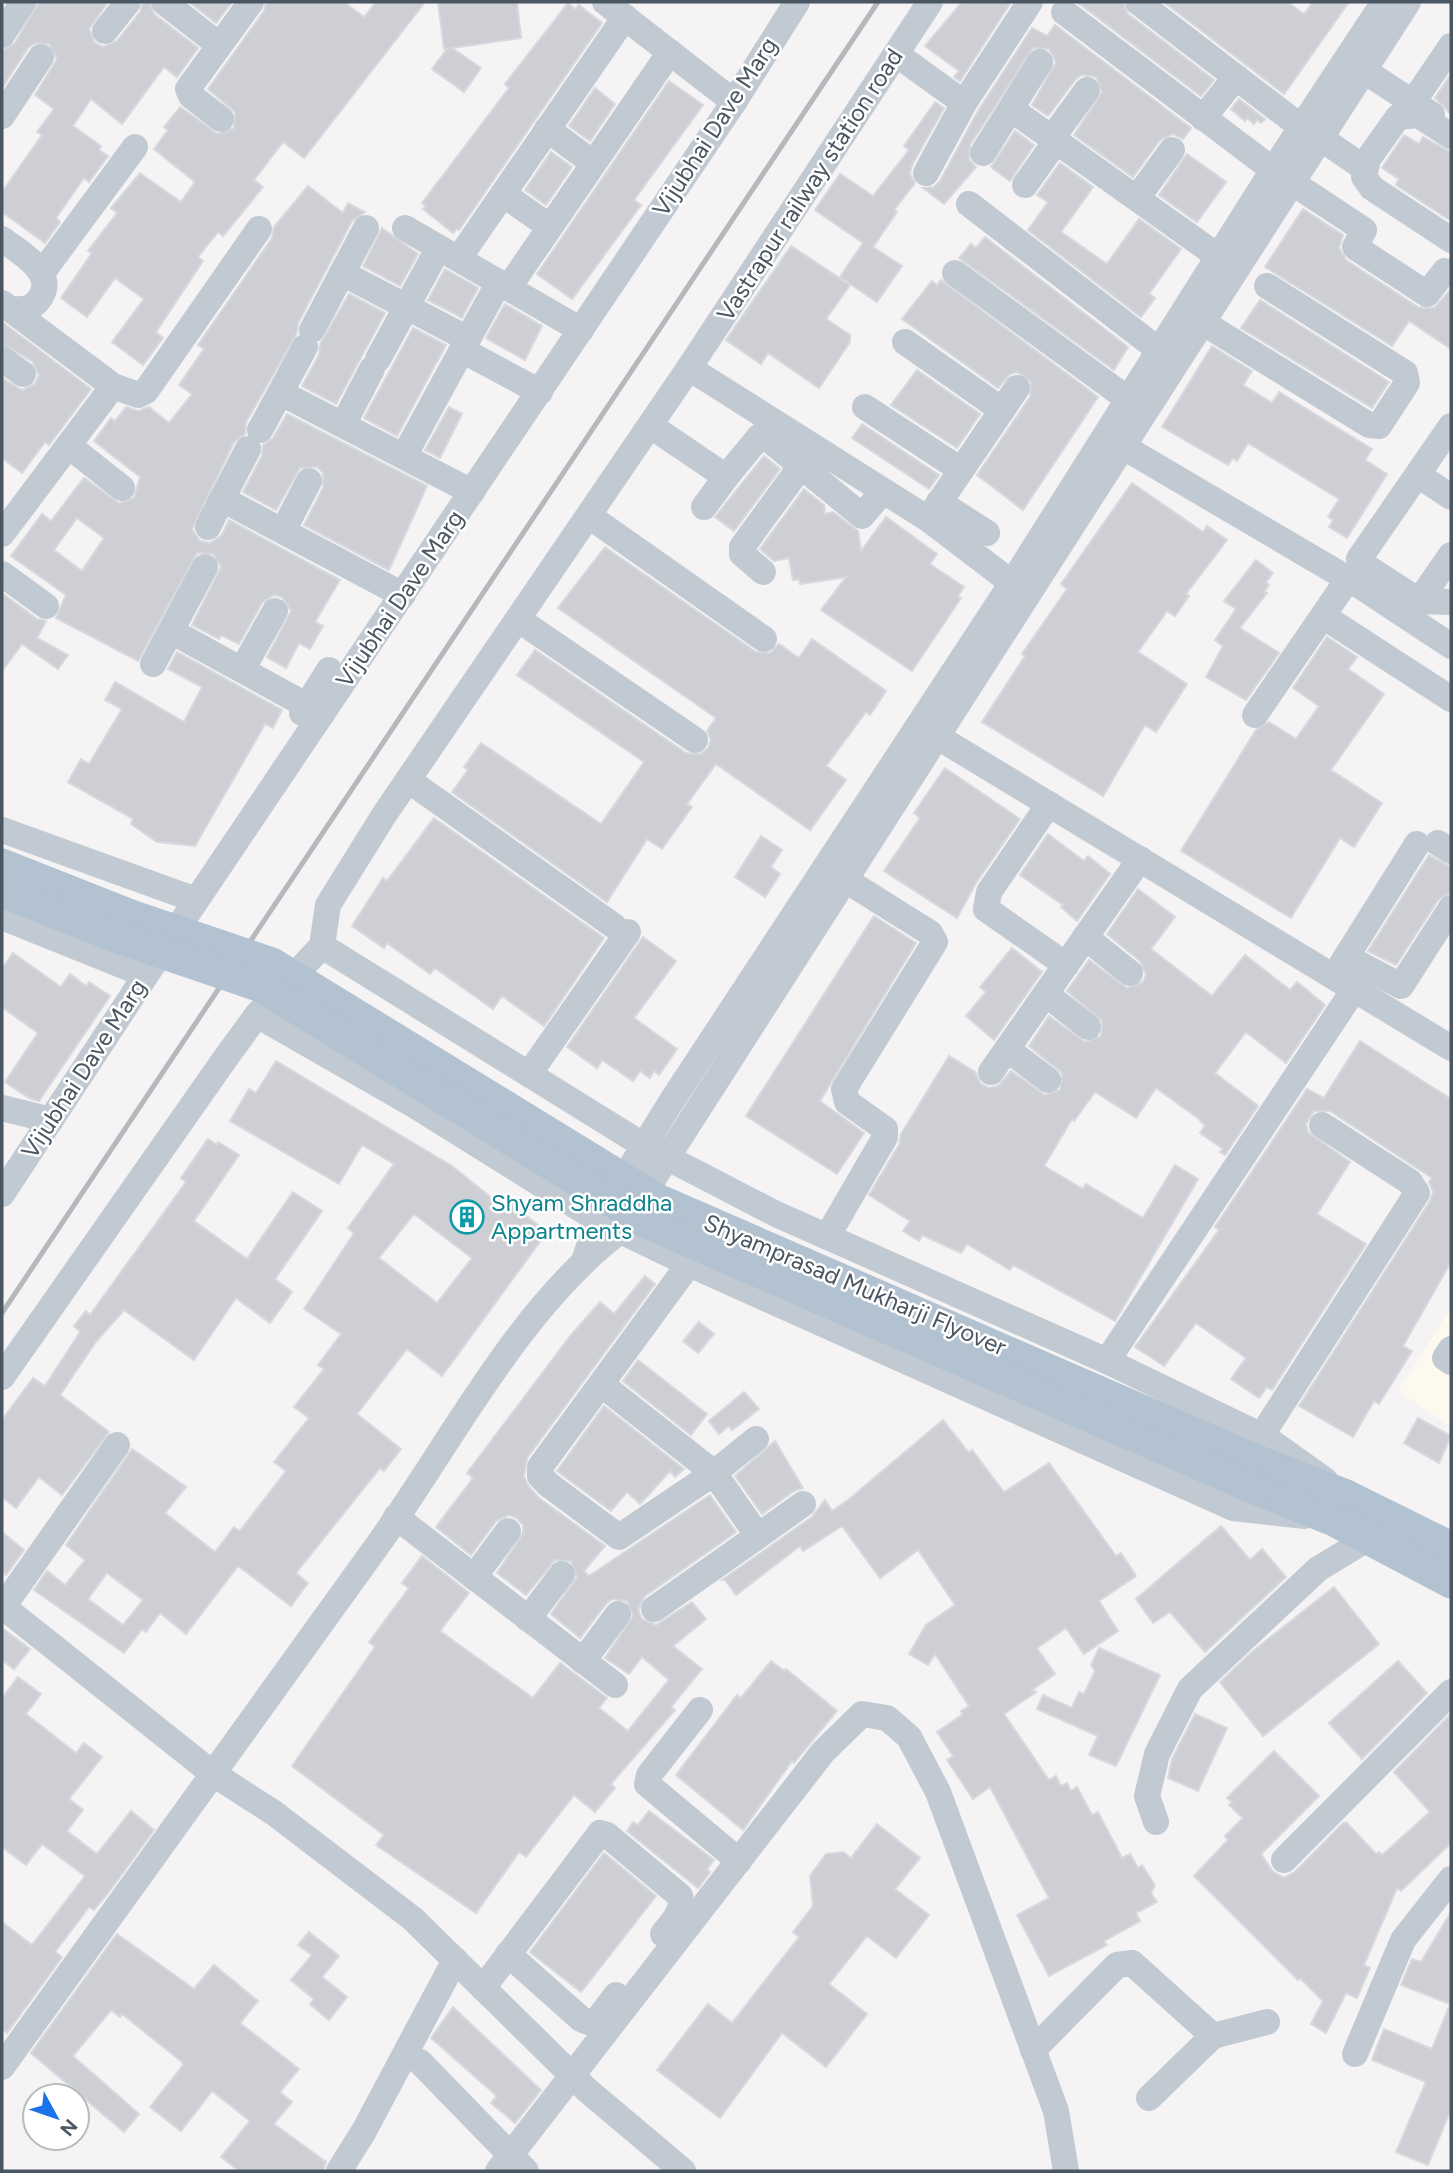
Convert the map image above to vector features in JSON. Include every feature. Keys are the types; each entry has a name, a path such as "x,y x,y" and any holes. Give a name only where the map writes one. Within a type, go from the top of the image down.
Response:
{"main road":[{"name":"Shyamprasad Mukharji Flyover","path":"2,865 131,916 272,964 657,1200 1262,1463 1340,1508"},
{"name":"Shyamprasad Mukharji Flyover","path":"2,891 123,939 261,986 646,1222 1262,1463"},
{"path":"1340,1508 1369,1538 1451,1582"},
{"path":"1340,1508 1451,1548"}],"street":[{"path":"2,35 23,2"},
{"path":"105,31 128,2"},
{"path":"164,2 219,44"},
{"path":"221,119 191,96 188,89 251,2"},
{"name":"Vijubhai Dave Marg","path":"2,1194 196,900 315,710 403,595 734,102 797,2"},
{"name":"Vastrapur railway station road","path":"322,946 328,905 408,780 651,425 930,2"},
{"path":"926,173 964,103 1030,2"},
{"path":"1138,2 1310,132 1364,168"},
{"path":"1115,441 1129,400 1219,257 1281,176 1310,132 1384,2"},
{"path":"1310,132 1363,70 1408,2"},
{"path":"460,258 547,129 615,10 734,102"},
{"path":"1064,12 1281,176 1364,230 1354,247 1427,294 1445,271"},
{"path":"1413,102 1451,46"},
{"path":"404,456 465,345 500,291 550,227 670,52"},
{"path":"896,54 964,103"},
{"path":"2,116 41,57"},
{"path":"983,153 1040,62"},
{"path":"1363,70 1451,127"},
{"path":"1203,118 1236,77"},
{"path":"1025,185 1087,90"},
{"path":"1011,108 1219,257"},
{"path":"1451,136 1418,115 1398,117 1364,168 1364,177 1372,188 1451,240"},
{"path":"547,129 593,163"},
{"path":"6,306 24,310 33,306 42,295 42,273 135,147"},
{"path":"1137,198 1172,150"},
{"path":"2,2067 396,1517 491,1373 609,1226 1115,441 1202,322 1281,176"},
{"path":"503,194 550,227"},
{"path":"970,204 1160,351"},
{"path":"208,527 366,228"},
{"path":"405,228 460,258 500,291 581,330"},
{"path":"6,306 113,386 138,395 146,391 259,229"},
{"path":"2,239 42,273"},
{"path":"342,425 432,260"},
{"path":"342,273 407,307 540,392"},
{"path":"954,273 1129,400"},
{"path":"1202,322 1369,425 1380,426 1407,383 1405,373 1267,286"},
{"path":"905,342 1002,410"},
{"path":"689,368 883,491 987,533"},
{"path":"2,534 113,386"},
{"path":"934,510 1017,388"},
{"path":"281,393 472,492"},
{"path":"865,407 961,470"},
{"path":"651,425 726,477"},
{"path":"1451,426 1359,559 1362,565 1451,646"},
{"path":"704,507 759,437 771,441 862,516 883,491"},
{"path":"1115,441 1348,579 1413,609 1451,602"},
{"path":"69,446 122,488"},
{"path":"763,572 742,554 742,547 801,466"},
{"path":"1418,475 1451,497"},
{"path":"283,531 309,481"},
{"path":"222,499 403,595"},
{"path":"934,510 1020,590"},
{"path":"589,516 764,639"},
{"path":"1413,609 1451,555"},
{"path":"153,664 205,568"},
{"path":"2,574 46,606"},
{"path":"1255,715 1348,579"},
{"path":"242,670 275,611"},
{"path":"1323,616 1451,699"},
{"path":"519,620 695,740"},
{"path":"171,631 315,710"},
{"path":"282,744 315,710 329,670"},
{"path":"928,731 1140,859 1345,973 1451,1048"},
{"path":"655,1151 844,879 928,731"},
{"path":"408,780 621,929 529,1074"},
{"path":"1049,804 989,892 986,909 1066,965"},
{"path":"2,830 196,900"},
{"path":"1107,1361 1345,973 1436,846"},
{"path":"990,1072 1140,859"},
{"path":"827,1237 885,1137 885,1129 880,1123 847,1102 844,1089 935,942 930,933 844,879"},
{"path":"1345,973 1401,986 1451,908"},
{"path":"2,917 146,975"},
{"path":"1085,937 1130,973"},
{"path":"2,1377 257,1015 322,946 655,1151 827,1237 1107,1361 1262,1463 1340,1508"},
{"path":"1045,994 1088,1027"},
{"path":"257,1015 414,1105 609,1226 689,1264 1233,1508 1340,1508"},
{"path":"1007,1049 1048,1080"},
{"path":"2,1108 51,1120"},
{"path":"1262,1463 1417,1193 1410,1182 1322,1125"},
{"path":"689,1264 540,1467 540,1476 619,1537 714,1472 756,1439"},
{"path":"1451,1349 1445,1358 1451,1362"},
{"path":"601,1384 714,1472 758,1536"},
{"path":"117,1446 2,1607 212,1773 274,1813 414,1919 573,2077 683,2171"},
{"path":"654,1609 803,1504"},
{"path":"396,1517 615,1685"},
{"path":"474,1577 508,1531"},
{"path":"1156,1822 1147,1796 1157,1754 1190,1689 1318,1569 1369,1538"},
{"path":"528,1619 562,1574"},
{"path":"583,1661 618,1614"},
{"path":"1284,1860 1451,1692"},
{"path":"701,1710 649,1775 647,1784 739,1861"},
{"path":"419,2062 511,2166 573,2077 823,1752 862,1714 887,1718 909,1737 938,1793 1056,2111 1066,2171"},
{"path":"483,1988 508,1954 600,1833 607,1835 680,1896 682,1905 679,1913 598,2019 588,2022 581,2020 508,1954"},
{"path":"1355,2054 1403,1940 1451,1880"},
{"path":"339,2171 364,2131 455,1960"},
{"path":"1033,2050 1117,1965 1124,1962 1132,1963 1213,2036"},
{"path":"1149,2098 1213,2036 1267,2022"}],"shaded area":[{"path":"1451,1308 1451,1427 1398,1391"}],"building":[{"path":"39,2 108,2 89,29 95,43 103,47 117,41 140,12 143,2 149,2 154,14 198,48 177,77 164,67 122,124 91,99 73,126 101,146 99,150 108,156 89,182 84,178 56,218 60,222 45,243 2,212 2,192 42,135 37,132 54,109 35,95 57,59 49,44 35,43 28,48 2,88 2,51 15,43"},
{"path":"189,2 232,2 216,23"},
{"path":"266,2 344,2 364,17 376,2 425,2 304,158 283,142 254,180 263,187 223,236 218,232 198,257 203,261 156,332 163,338 143,365 112,342 144,299 115,278 87,317 61,298 92,253 88,251 117,213 111,208 140,173 181,202 195,182 154,149 168,130 164,127 180,107 218,134 234,128 235,112 208,89 264,11"},
{"path":"438,2 517,2 521,38 452,48 481,68 464,92 432,69 447,49 444,49"},
{"path":"962,2 1011,2 960,81 954,77 959,71 925,46"},
{"path":"1077,2 1123,2 1128,14 1214,80 1201,96"},
{"path":"1164,2 1287,2 1304,14 1313,2 1349,2 1284,94"},
{"path":"568,3 575,9 579,5 602,23 459,230 457,228 453,233 423,209 426,206 422,203 509,88 505,84"},
{"path":"1055,25 1191,128 1183,139 1173,134 1160,140 1133,177 1074,135 1102,92 1096,77 1081,75 1048,116 1032,105 1056,62 1049,49 1033,48 970,145 969,160 976,167 944,204 923,188 934,187 940,181 978,111 1032,28 1047,36"},
{"path":"1451,74 1451,114 1435,98"},
{"path":"669,81 703,105 634,200 641,205 572,299 537,274"},
{"path":"595,88 615,104 590,141 569,126"},
{"path":"1239,99 1265,119 1261,123 1257,120 1254,124 1247,118 1245,121 1231,109"},
{"path":"935,102 944,108 912,165 910,174 915,183 894,210 897,212 873,247 902,266 877,302 840,277 863,243 815,210 840,174 873,196 909,150 904,146"},
{"path":"1015,131 1034,145 1010,181 991,167"},
{"path":"1404,135 1419,144 1423,137 1451,152 1451,221 1396,185 1399,179 1382,168"},
{"path":"551,152 572,167 546,205 525,190"},
{"path":"1187,154 1226,182 1197,222 1159,195"},
{"path":"1060,163 1093,187 1061,232 1107,264 1139,219 1181,249 1149,294 1155,298 1141,317 1028,230 1048,202 1037,195"},
{"path":"308,186 343,213 348,203 365,212 352,221 298,323 297,333 246,422 245,434 234,442 192,529 200,541 210,543 222,535 229,520 340,580 315,622 323,626 310,649 299,643 286,668 267,657 291,611 282,597 274,595 262,603 239,644 221,635 219,639 192,625 221,567 213,554 197,553 138,661 56,618 66,595 11,556 42,514 51,521 84,478 119,503 134,498 140,477 94,441 111,418 115,421 126,407 138,411 149,407 169,423 192,394 179,385 204,349 198,345 272,238 274,227","holes":["77,518 104,538 82,571 54,550"]},
{"path":"1303,209 1343,235 1339,248 1346,260 1418,307 1434,308 1451,289 1451,349 1409,321 1392,346 1265,267"},
{"path":"382,228 418,254 400,286 363,266"},
{"path":"985,237 1128,347 1114,370 959,258 971,244 976,248"},
{"path":"791,246 850,285 826,319 850,335 850,342 819,388 768,353 761,364 726,340"},
{"path":"445,269 478,288 462,318 428,300"},
{"path":"941,280 1098,397 1023,510 977,475 1030,397 1031,382 1017,372 1010,374 998,388 902,319 932,281 937,285"},
{"path":"349,294 385,313 336,404 302,386 319,355 320,344"},
{"path":"1260,300 1389,382 1372,408 1241,328"},
{"path":"505,304 542,326 525,360 486,338"},
{"path":"2,322 91,389 49,445 45,442 22,473 2,458 2,378 22,390 35,384 39,375 32,361 2,344"},
{"path":"413,328 446,345 397,436 364,418"},
{"path":"1212,346 1252,371 1243,385 1272,403 1279,392 1372,449 1365,460 1387,474 1347,538 1329,527 1333,520 1328,517 1339,499 1248,443 1237,461 1233,458 1228,465 1162,427"},
{"path":"917,370 980,414 957,448 891,405"},
{"path":"449,407 462,414 440,458 425,450"},
{"path":"287,414 427,486 389,570 304,525 323,488 323,473 317,467 300,468 276,510 243,492 262,456 263,445 273,438"},
{"path":"862,424 939,475 929,489 852,438"},
{"path":"764,456 780,469 734,531 715,517"},
{"path":"1132,483 1203,532 1207,526 1227,540 1186,594 1189,596 1175,616 1167,611 1138,652 1187,684 1156,732 1145,725 1103,796 982,722 1025,656 1022,654 1067,589 1061,584"},
{"path":"804,489 824,505 825,514 833,512 858,531 861,551 886,517 937,554 930,564 964,587 958,596 961,598 912,671 821,610 846,577 800,584 799,579 793,580 789,558 774,561 760,549"},
{"path":"605,547 756,652 770,653 779,644 799,658 812,639 886,691 870,715 866,712 826,766 846,780 810,830 716,764 687,804 692,807 662,849 647,839 607,902 452,792 468,770 464,767 481,743 601,824 644,762 517,675 535,650 686,753 701,754 708,748 711,740 707,731 716,718 558,608"},
{"path":"1256,560 1273,573 1266,582 1269,585 1264,591 1267,593 1240,628 1279,653 1246,700 1206,677 1223,646 1215,640 1236,609 1224,601"},
{"path":"2,593 37,619 46,621 37,638 68,655 58,669 22,644 2,671"},
{"path":"1327,637 1357,657 1348,669 1384,694 1331,770 1382,803 1354,847 1340,838 1291,918 1181,851 1256,730 1269,722 1296,739 1319,706 1293,688"},
{"path":"177,652 282,710 273,728 265,724 195,846 157,842 131,824 133,819 68,782 81,759 89,764 122,709 105,700 115,682 184,722 202,687 168,669"},
{"path":"945,768 1020,819 976,883 957,918 884,871 920,818 914,813"},
{"path":"434,818 604,938 544,1026 502,996 493,1009 435,968 430,974 387,943 384,948 352,926 383,878 387,881"},
{"path":"1048,834 1084,861 1088,856 1110,874 1077,921 1061,907 1063,905 1020,875"},
{"path":"761,836 782,850 771,867 780,874 765,897 735,877"},
{"path":"1429,855 1451,867 1451,892 1438,900 1396,965 1368,951"},
{"path":"1138,889 1175,917 1151,949 1212,996 1245,955 1290,990 1297,982 1325,1005 1286,1063 1246,1032 1215,1073 1258,1106 1225,1155 1220,1152 1223,1149 1200,1133 1205,1126 1199,1119 1156,1088 1136,1118 1095,1092 1074,1121 1072,1119 1044,1166 1083,1189 1086,1184 1143,1218 1175,1165 1198,1179 1115,1321 1013,1265 1010,1270 967,1244 961,1253 922,1235 919,1241 903,1231 910,1221 869,1195 899,1145 901,1134 949,1056 975,1072 981,1084 989,1088 998,1086 1011,1071 1045,1095 1060,1090 1062,1073 1029,1046 1049,1016 1085,1042 1101,1036 1102,1021 1067,991 1089,960 1127,988 1143,982 1146,975 1140,961 1107,934"},
{"path":"874,916 916,943 820,1101 864,1133 837,1174 746,1116"},
{"path":"643,937 676,961 634,1018 677,1049 659,1075 654,1071 650,1078 640,1071 633,1081 602,1060 597,1068 567,1047"},
{"path":"1012,948 1042,972 994,1040 966,1016 986,992 980,987"},
{"path":"13,953 61,987 70,974 86,986 89,982 110,996 39,1101 29,1098 5,1082 38,1033 2,1007 2,969"},
{"path":"1360,1041 1451,1099 1451,1262 1403,1346 1412,1351 1379,1404 1374,1401 1353,1437 1299,1406 1430,1201 1433,1192 1429,1182 1432,1178 1330,1111 1314,1111 1306,1124 1308,1132 1350,1162 1317,1214 1366,1244 1272,1390 1267,1387 1259,1398 1231,1379 1246,1358 1196,1323 1164,1366 1135,1347 1219,1230 1215,1227 1307,1089 1324,1098"},
{"path":"276,1061 452,1166 508,1211 512,1205 547,1232 442,1376 407,1349 357,1414 401,1449 384,1471 380,1468 296,1573 308,1583 291,1606 238,1566 186,1634 160,1613 146,1632 142,1629 124,1653 34,1590 47,1571 65,1585 85,1560 66,1545 132,1449 186,1487 165,1513 215,1552 234,1527 240,1531 286,1471 274,1462 309,1418 294,1407 324,1369 318,1365 341,1334 304,1309 354,1233 348,1228 394,1164 362,1145 339,1184 230,1121 249,1089 256,1093","holes":["414,1214 472,1258 437,1303 379,1258","107,1573 143,1600 123,1625 88,1599"]},
{"path":"208,1139 239,1155 194,1221 247,1259 293,1192 322,1211 275,1279 292,1292 270,1323 236,1298 194,1360 124,1310 95,1343 60,1395 109,1432 62,1495 39,1477 16,1508 2,1497 2,1420 33,1378 45,1386 80,1332 74,1326 86,1311 90,1315 186,1182 181,1178"},
{"path":"645,1276 655,1284 527,1458 524,1477 539,1498 605,1546 584,1571 589,1576 710,1495 736,1532 645,1596 638,1610 642,1619 656,1625 692,1602 706,1619 673,1646 702,1669 671,1707 675,1710 611,1784 615,1788 595,1812 574,1795 526,1857 519,1852 476,1913 376,1845 384,1835 292,1766 375,1647 369,1642 409,1588 402,1583 422,1556 469,1593 440,1631 533,1698 560,1663 607,1698 599,1708 628,1731 669,1680 642,1657 629,1674 605,1658 633,1616 627,1601 612,1599 580,1638 551,1614 577,1577 571,1561 555,1560 526,1595 497,1573 523,1533 523,1525 517,1518 509,1515 496,1521 471,1555 436,1527 473,1478 467,1473 571,1335 600,1302 614,1314"},
{"path":"699,1322 714,1334 698,1353 683,1341"},
{"path":"638,1360 707,1414 691,1435 623,1381"},
{"path":"744,1392 759,1409 732,1430 729,1426 719,1434 709,1421"},
{"path":"604,1406 684,1469 675,1477 670,1471 640,1504 627,1492 611,1511 557,1471"},
{"path":"1418,1418 1451,1436 1439,1463 1404,1443"},
{"path":"943,1420 969,1453 972,1450 1004,1492 1049,1463 1116,1556 1121,1553 1136,1576 1099,1601 1118,1631 1084,1654 1066,1628 1037,1648 1055,1674 1032,1690 1036,1692 1004,1714 1049,1780 1056,1776 1061,1786 1067,1783 1071,1791 1077,1787 1092,1815 1098,1812 1122,1858 1130,1854 1138,1868 1142,1865 1155,1885 1151,1893 1157,1902 1136,1913 1140,1921 1104,1941 1107,1945 1049,1976 1017,1915 1049,1898 990,1787 973,1799 947,1760 953,1756 937,1732 963,1714 961,1711 969,1706 935,1654 928,1665 909,1654 926,1625 955,1605 918,1550 880,1578 842,1526 803,1551 800,1546 736,1595 725,1580 722,1580 812,1517 825,1500 832,1511 848,1500"},
{"path":"775,1441 803,1488 794,1491 762,1514 735,1476"},
{"path":"1221,1526 1250,1560 1262,1549 1286,1577 1205,1652 1170,1612 1153,1623 1136,1599"},
{"path":"2,1532 24,1550 6,1575 2,1571"},
{"path":"1334,1587 1379,1644 1263,1736 1220,1682 1253,1651"},
{"path":"2,1628 30,1649 14,1669 2,1660"},
{"path":"1099,1648 1160,1675 1116,1766 1089,1755 1098,1736 1037,1709 1043,1695 1072,1708 1079,1692 1084,1694 1095,1671 1091,1665"},
{"path":"771,1661 784,1671 786,1669 837,1711 794,1763 792,1761 743,1830 676,1775 737,1695 741,1698"},
{"path":"1398,1661 1427,1693 1362,1759 1329,1723"},
{"path":"18,1677 41,1694 26,1714 76,1753 84,1743 102,1757 69,1799 83,1810 67,1831 97,1854 131,1811 154,1830 109,1892 94,1910 89,1907 55,1952 62,1957 7,2033 2,2029 2,1922 32,1945 85,1876 42,1844 26,1865 2,1847 2,1698"},
{"path":"1195,1714 1227,1728 1198,1791 1168,1778 1172,1759"},
{"path":"1451,1714 1451,1843 1401,1891 1397,1888 1364,1965 1370,1968 1357,1998 1346,1993 1326,2033 1311,2024 1323,2001 1300,1978 1298,1980 1194,1876 1228,1840 1225,1836 1243,1818 1229,1805 1232,1802 1227,1798 1274,1751 1319,1796 1261,1854 1273,1872 1284,1878 1295,1872 1343,1823 1347,1823 1376,1854 1379,1852 1382,1855 1430,1812 1394,1772"},
{"path":"649,1811 714,1860 707,1869 710,1872 698,1888 627,1831 633,1822 638,1825"},
{"path":"877,1824 920,1858 895,1889 929,1915 896,1958 867,1936 829,1984 867,2014 826,2067 782,2033 720,2118 657,2070 708,2004 732,2023 799,1937 793,1932 813,1906 810,1876 826,1854 843,1852 851,1858"},
{"path":"604,1853 656,1896 581,1992 530,1952"},
{"path":"1451,1912 1451,2109 1428,2165 1396,2152 1426,2082 1372,2060 1384,2029 1432,2049 1450,2004 1401,1985 1412,1959 1421,1962"},
{"path":"309,1932 339,1956 322,1977 347,1997 329,2020 310,2004 314,1999 291,1980 312,1955 298,1945"},
{"path":"117,1934 194,1989 214,1965 258,2001 240,2023 299,2069 280,2092 292,2102 274,2124 326,2162 323,2171 239,2171 221,2157 250,2121 212,2091 181,2131 150,2107 183,2065 122,2014 120,2017 111,2010 73,2056 139,2114 124,2132 91,2104 91,2082 65,2082 31,2053"},
{"path":"453,2007 541,2090 515,2123 491,2103 497,2096 431,2038"}],"railway":[{"path":"2,1313 878,2"}],"place":[{"name":"Shyam Shraddha Appartments","path":"467,1217"}]}
